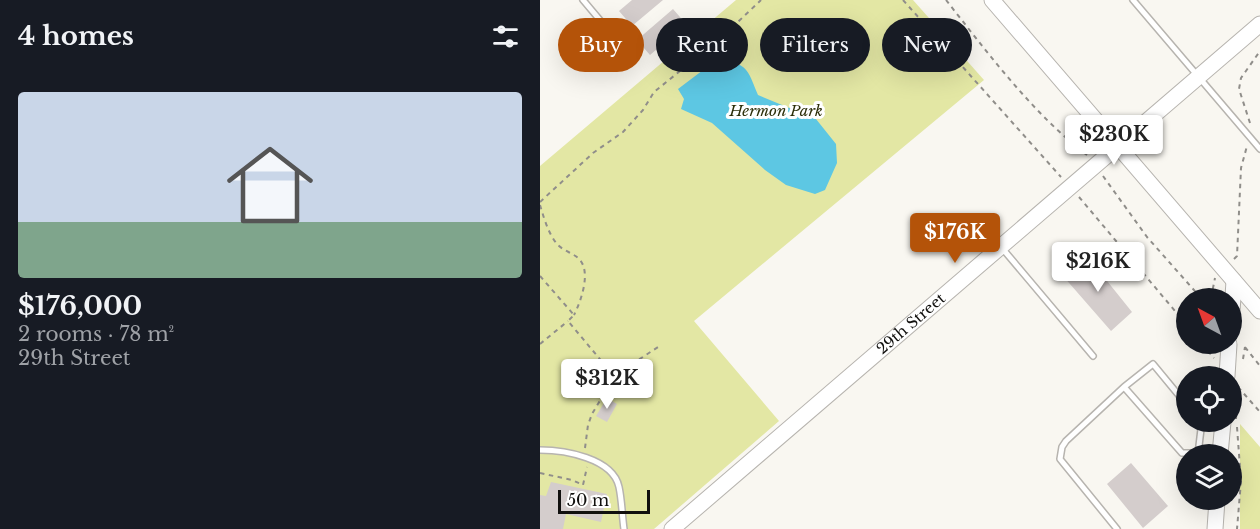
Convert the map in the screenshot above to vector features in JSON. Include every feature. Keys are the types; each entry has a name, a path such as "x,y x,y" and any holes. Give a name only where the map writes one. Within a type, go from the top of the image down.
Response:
{"street":[{"path":"992,0 1260,311"},
{"name":"29th Street","path":"672,529 1260,24"},
{"path":"1234,280 1234,288"},
{"path":"1215,529 1216,510"}],"lane":[{"path":"583,0 598,18"},
{"path":"1133,0 1260,149"},
{"path":"1001,247 1093,356"},
{"path":"1117,529 1060,459 1062,447 1124,387 1153,364 1176,392"},
{"path":"1124,387 1176,446"},
{"path":"540,450 557,450 587,458 607,468 619,486 624,529"}],"path":[{"path":"540,344 574,315 580,300 584,269 578,258 558,245 551,234 540,203 593,153 623,132 643,110 654,92 721,38 761,0"},
{"path":"903,0 1064,180"},
{"path":"946,0 1060,134 1092,158"},
{"path":"1230,263 1237,256 1241,168 1250,122 1239,89 1241,78 1260,51"},
{"path":"1102,174 1147,237 1192,288"},
{"path":"1078,196 1176,312"},
{"path":"540,276 574,315"},
{"path":"1213,288 1216,276"},
{"path":"568,321 614,376"},
{"path":"540,473 572,480 583,485 588,425 592,414 614,376 658,347"},
{"path":"1242,349 1260,366"},
{"path":"1211,354 1215,359"},
{"path":"1237,529 1241,482 1236,403 1238,386 1260,412"}],"green space":[{"name":"Hermon Park","path":"736,0 913,0 929,18 882,18 882,72 972,72 972,66 984,80 694,321 779,421 654,529 540,529 540,166 656,68 656,72 748,72 748,18 715,18"},
{"path":"1242,426 1260,447 1260,529 1240,529 1242,444 1240,444"}],"water":[{"path":"700,72 747,72 758,95 816,119 836,144 837,163 825,190 815,194 786,185 765,170 712,123 681,109 684,99 678,89"}],"building":[{"path":"632,0 663,0 642,18 625,18 619,11"},
{"path":"673,9 681,18 663,18"},
{"path":"656,24 656,50 650,55 644,48 644,34"},
{"path":"1087,256 1132,312 1111,331 1063,276"},
{"path":"607,398 617,404 607,422 596,416"},
{"path":"1131,463 1168,506 1143,528 1107,484"},
{"path":"551,482 607,494 601,522 566,514 563,529 540,529 540,495 546,496"}]}
